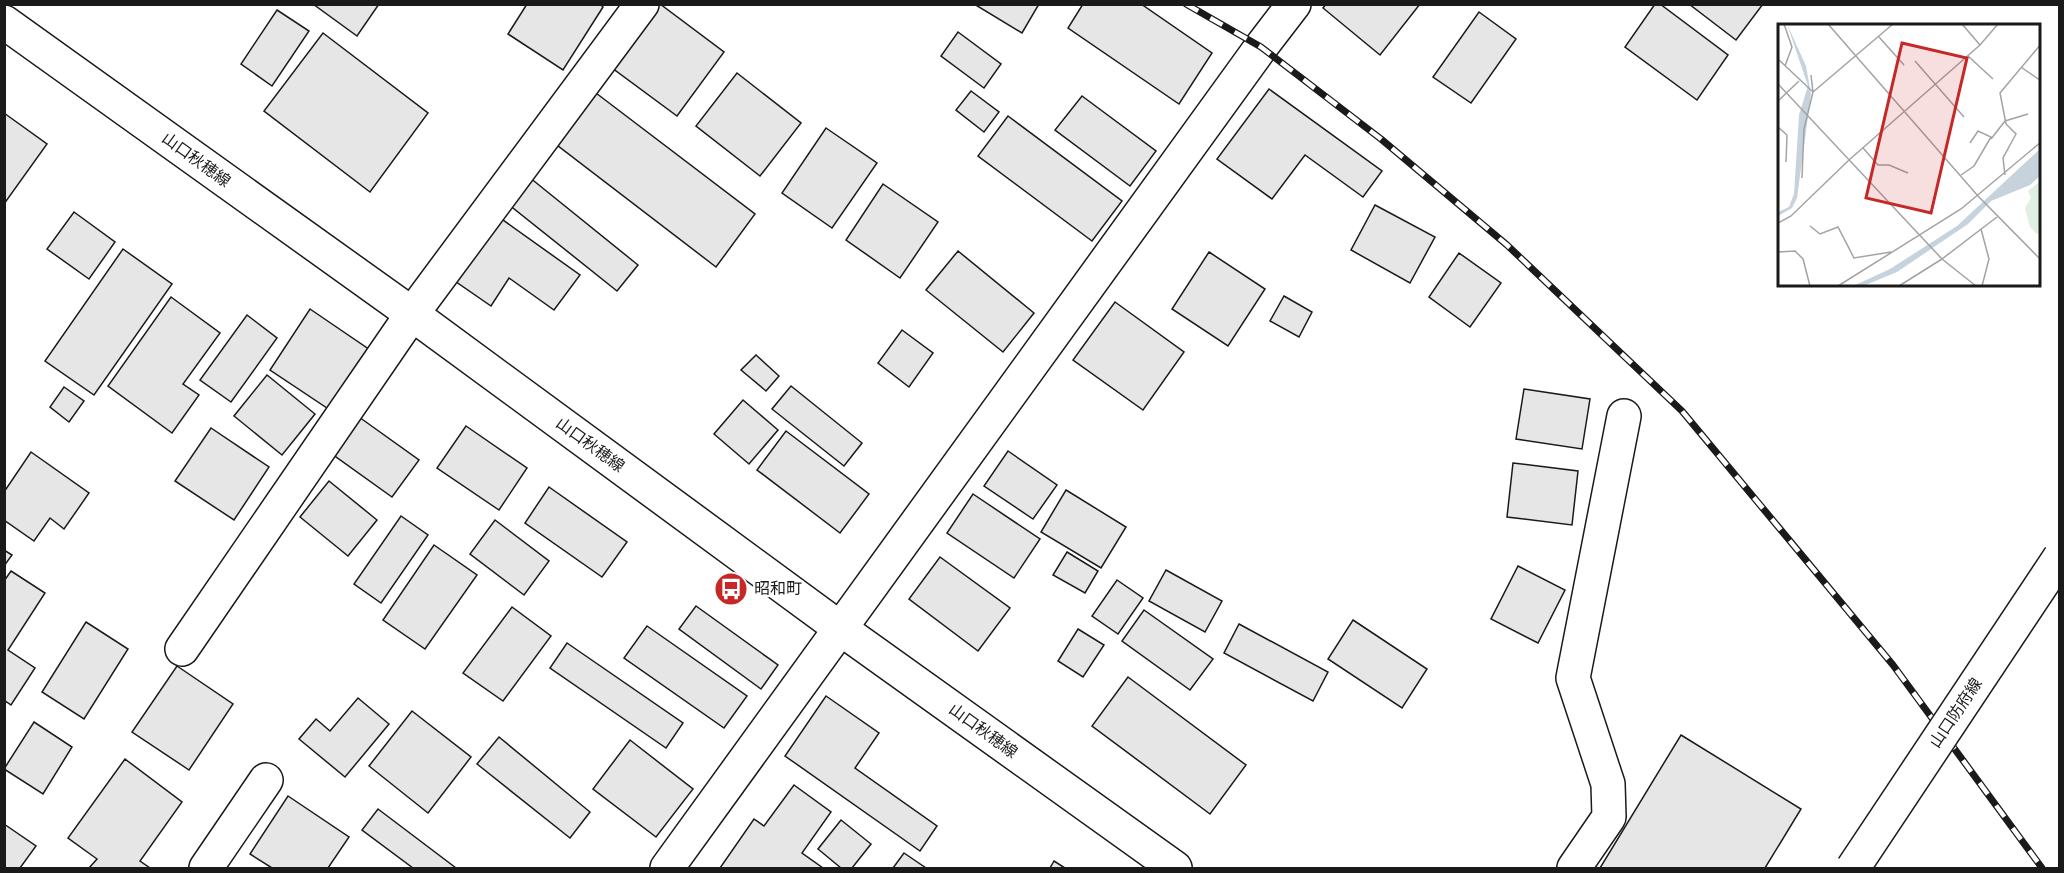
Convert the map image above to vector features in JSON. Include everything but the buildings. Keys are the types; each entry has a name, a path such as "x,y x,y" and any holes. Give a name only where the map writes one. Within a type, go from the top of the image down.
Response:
{"street":[{"path":"182,649 412,314 642,4"},
{"path":"667,868 1261,46 1294,4"},
{"name":"山口秋穂線","path":"4,22 412,314 841,629 1175,868"},
{"path":"1574,868 1609,817 1608,784 1573,678 1624,416"},
{"name":"山口防府線","path":"1853,868 2060,557"},
{"path":"206,868 266,780"}],"railway":[{"path":"1186,4 1261,47 1381,139 1507,245 1682,411 1893,665 2042,868"}],"place":[{"name":"昭和町","path":"731,589"}]}
